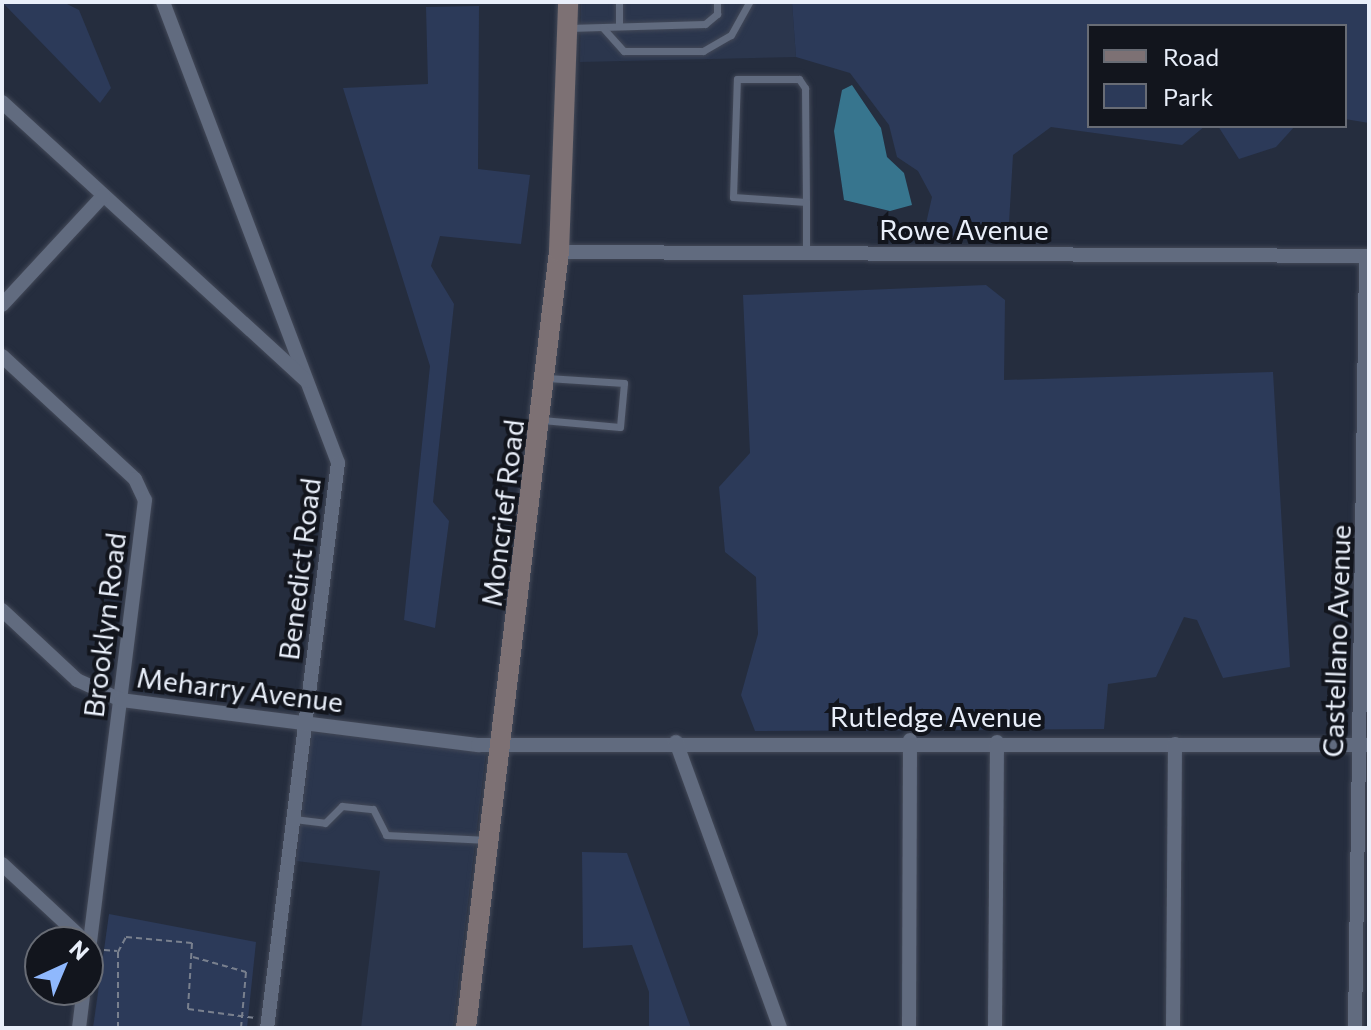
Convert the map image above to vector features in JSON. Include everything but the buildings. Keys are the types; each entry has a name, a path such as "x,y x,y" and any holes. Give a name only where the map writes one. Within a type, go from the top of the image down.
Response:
{"main road":[{"name":"Moncrief Road","path":"466,1028 547,378 559,252 568,2"}],"street":[{"name":"Benedict Road","path":"163,2 309,384 338,473 294,819 262,1023"},
{"path":"2,102 309,384"},
{"path":"2,305 103,196"},
{"name":"Rowe Avenue","path":"559,252 1367,256"},
{"name":"Castellano Avenue","path":"1355,1028 1364,745 1367,256"},
{"name":"Brooklyn Road","path":"2,356 142,489 121,700 93,926"},
{"name":"Meharry Avenue","path":"2,610 77,680 121,700 305,724 502,743"},
{"path":"909,1028 910,740"},
{"name":"Rutledge Avenue","path":"502,743 910,740 1364,745"},
{"path":"676,742 780,1028"},
{"path":"995,1028 997,742"},
{"path":"1173,1028 1175,744"},
{"path":"2,864 67,926"},
{"path":"79,1028 82,1006"}],"lane":[{"path":"619,2 619,26"},
{"path":"567,28 705,24 717,14 717,2"},
{"path":"603,28 624,51 703,51 731,35 749,2"},
{"path":"806,202 733,197 737,79 799,79 805,88 806,202 806,254"},
{"path":"542,420 620,427 624,383 547,378"},
{"path":"294,819 325,823 342,806 373,809 386,835 490,840"}],"path":[{"path":"118,1028 118,952 126,937 192,943 188,1009 242,1016 262,1023"},
{"path":"104,950 118,952"},
{"path":"192,957 246,972 241,1028"}],"shaded area":[{"path":"581,2 792,2 796,57 580,62"},
{"path":"852,85 881,128 887,157 904,173 912,205 890,211 844,200 834,131 842,90"},
{"path":"312,732 486,752 453,1028 361,1028 380,871 296,861"}],"green space":[{"path":"2,2 63,2 79,10 111,88 100,103"},
{"path":"792,2 1369,2 1369,123 1347,119 1347,24 1087,24 1087,128 1203,128 1182,145 1051,127 1013,155 1008,240 923,237 932,197 918,171 897,157 889,125 850,73 796,57"},
{"path":"479,6 478,169 530,175 521,244 440,236 431,266 454,304 433,502 449,521 435,628 404,620 430,366 343,88 428,84 426,7"},
{"path":"1219,128 1293,128 1276,147 1239,159"},
{"path":"986,285 1005,300 1004,380 1273,372 1290,667 1223,678 1197,620 1184,617 1156,677 1108,684 1104,729 755,731 741,695 758,634 756,577 725,552 719,487 750,453 743,295"},
{"path":"582,852 627,853 691,1028 649,1028 649,992 632,945 583,948"},
{"path":"109,914 256,942 247,1028 93,1028 96,1006 104,1006 104,950"}]}
